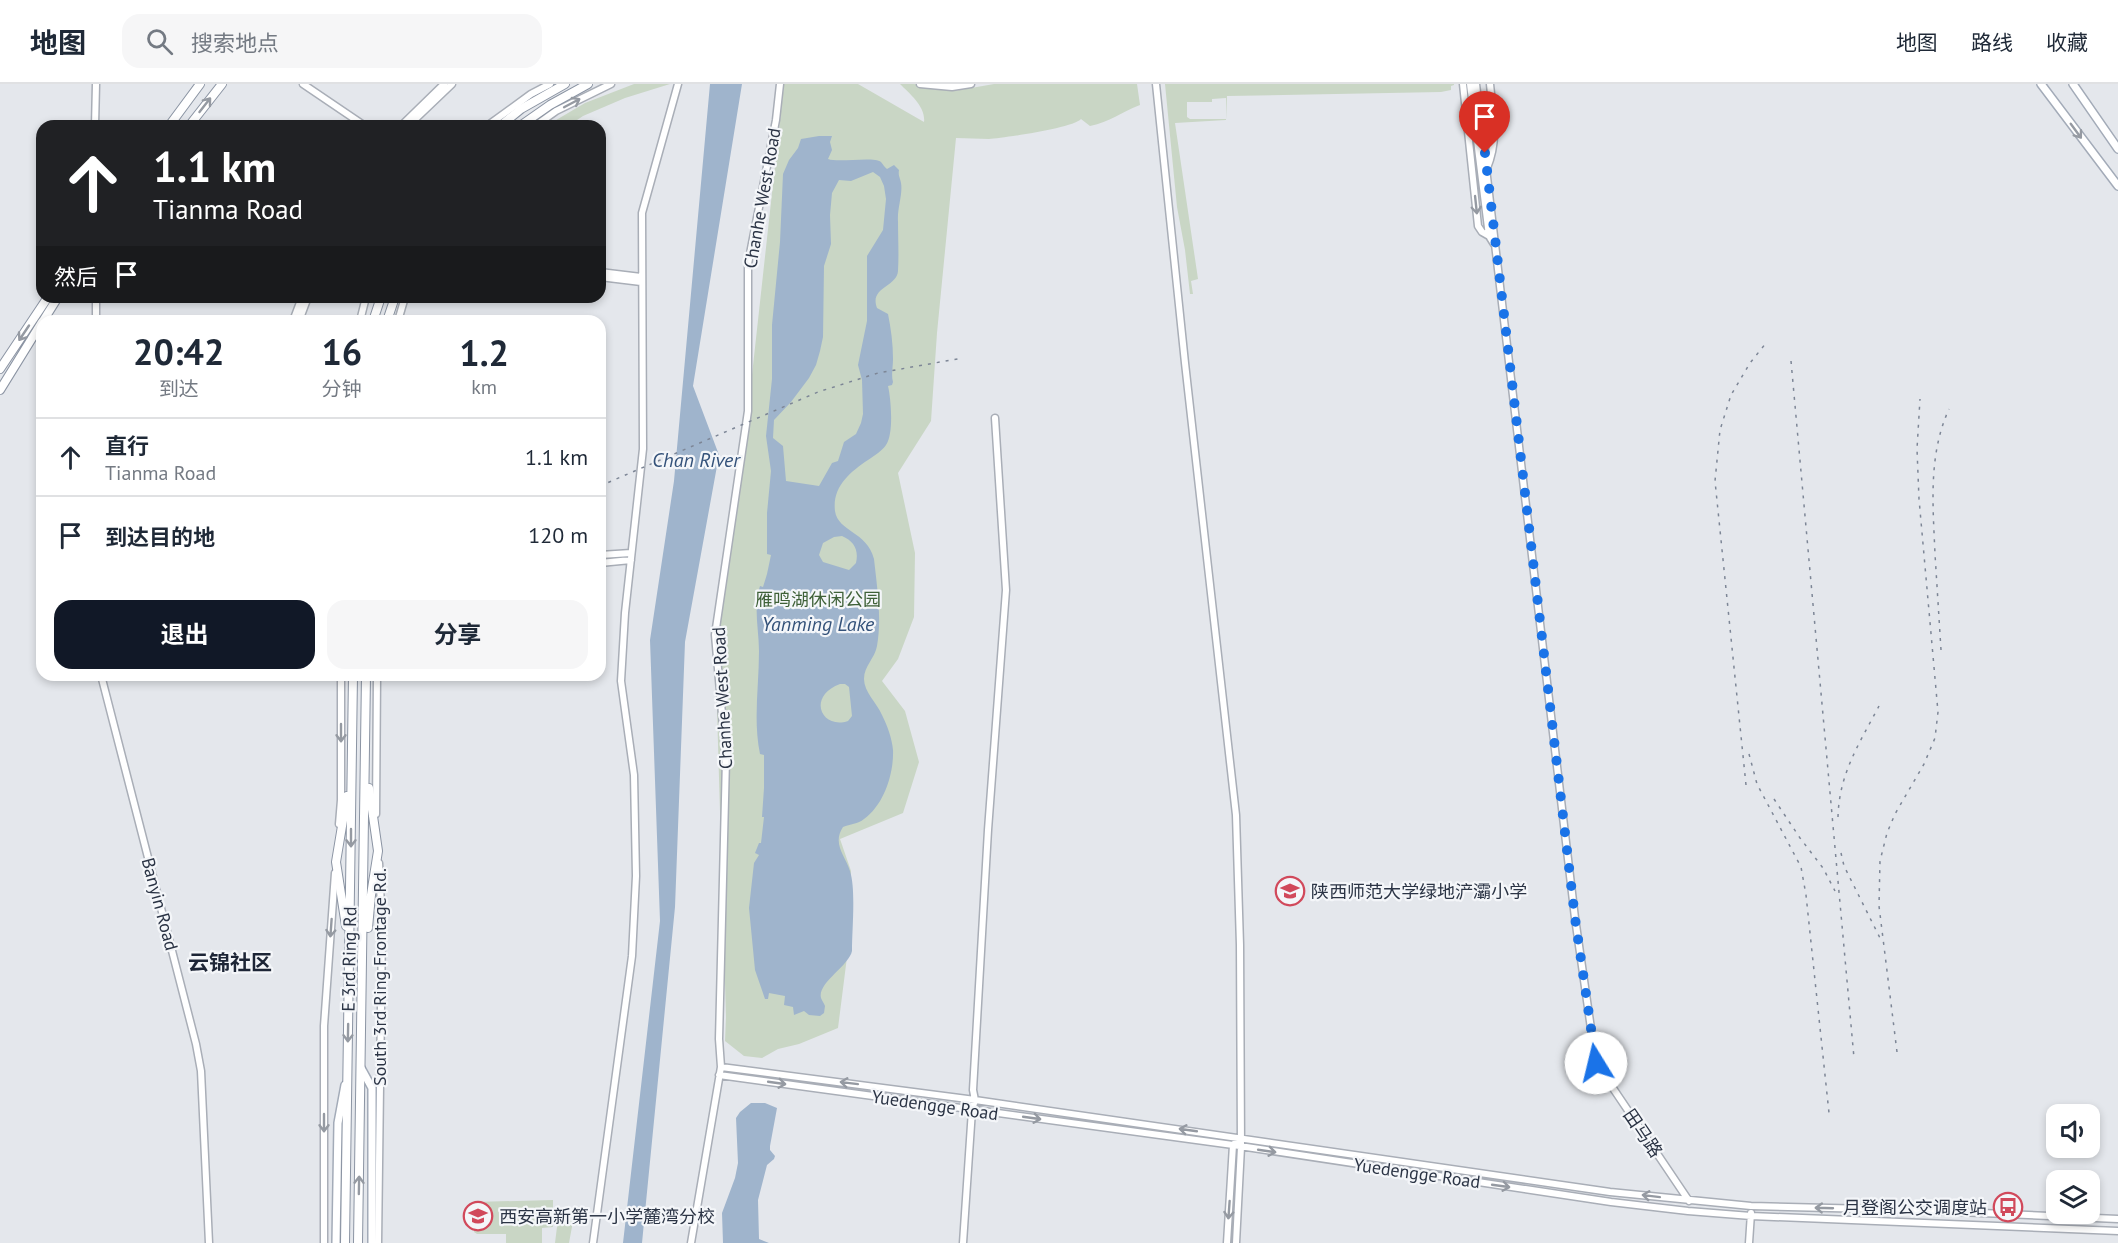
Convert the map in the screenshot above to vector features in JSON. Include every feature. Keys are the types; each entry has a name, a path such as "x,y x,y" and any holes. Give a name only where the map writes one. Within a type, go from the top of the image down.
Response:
{"highway":[{"path":"173,120 200,84"},
{"path":"194,120 222,84"},
{"path":"507,120 521,109 565,84"},
{"path":"529,120 588,84"},
{"path":"0,369 36,315"},
{"path":"0,390 36,332"},
{"name":"E 3rd Ring Rd","path":"345,1243 353,681"},
{"name":"E 3rd Ring Rd","path":"358,1243 366,681"},
{"path":"349,949 336,862 347,801 351,756"},
{"path":"363,995 371,895 378,851 365,762"}],"main road":[{"path":"2041,84 2118,186"},
{"path":"2073,84 2118,149"},
{"path":"361,1068 372,1088 372,1243"},
{"path":"336,1243 338,1123 347,1074"}],"street":[{"path":"95,120 96,84"},
{"path":"303,84 356,120"},
{"path":"407,120 444,84"},
{"path":"414,120 452,84"},
{"path":"495,120 531,94 550,84"},
{"path":"543,120 556,111 611,84"},
{"path":"593,1243 632,956 636,876 634,776 621,681 622,644 643,449 642,213 678,84"},
{"name":"Chanhe West Road","path":"691,1243 721,1067 726,759 715,635 748,411 748,264 776,120 780,84"},
{"path":"920,84 952,87 971,84"},
{"path":"1156,84 1236,815 1240,945 1241,1137 1236,1243"},
{"path":"1463,84 1478,226 1495,245"},
{"path":"1470,84 1479,137"},
{"path":"1476,84 1489,236"},
{"path":"1487,169 1494,152 1495,140 1490,84"},
{"name":"田马路","path":"1479,137 1487,169 1575,918 1596,1063 1689,1201"},
{"path":"606,273 641,280"},
{"path":"606,278 641,280"},
{"path":"963,1243 972,1110 975,1100 973,1090 988,842 1006,590 995,418"},
{"path":"606,555 631,553"},
{"path":"606,562 630,560"},
{"name":"Banyin Road","path":"103,681 196,1044 201,1071 209,1243"},
{"path":"324,1243 324,1026 341,800 341,681"},
{"name":"South 3rd Ring Frontage Rd.","path":"377,681 375,800 382,929 378,1243"},
{"name":"Yuedengge Road","path":"721,1067 975,1100 1610,1192 1689,1201 1751,1206 1922,1210 2118,1220"},
{"name":"Yuedengge Road","path":"719,1075 1233,1145 1611,1202 1751,1216 2118,1231"},
{"path":"1227,1243 1233,1145 1241,1137"},
{"path":"1749,1243 1751,1206"}],"green space":[{"path":"634,84 670,84 625,98 577,120 556,120 585,103"},
{"name":"雁鸣湖休闲公园","path":"784,84 858,84 924,122 920,106 900,84 954,91 994,84 1137,84 1140,105 1090,126 1081,119 1065,126 1023,135 989,139 956,138 931,421 898,473 915,553 914,617 898,659 882,681 905,711 919,762 903,813 840,839 851,871 847,957 838,1028 799,1044 778,1049 762,1058 744,1056 725,1041 715,641 748,411"},
{"path":"1165,84 1454,84 1451,90 1441,92 1227,96 1226,120 1175,123 1198,279 1191,281 1193,294 1190,294 1177,207","holes":["1226,98 1226,119 1190,119 1187,117 1187,102 1212,102 1212,99"]},
{"path":"553,1200 553,1227 542,1228 542,1243 506,1243 506,1234 477,1234 474,1232 473,1202"},
{"path":"558,1219 573,1221 569,1243 555,1243"}],"water":[{"name":"Chan River","path":"710,84 742,84 693,386 719,455 685,642 675,907 642,1243 623,1243 660,921 650,640 674,481"},
{"name":"Yanming Lake","path":"832,136 830,142 832,150 828,159 877,160 887,169 894,165 899,170 901,181 898,216 898,271 893,281 880,291 876,301 877,308 888,314 892,336 893,382 888,386 891,407 889,440 882,449 844,481 839,487 835,502 837,518 865,543 874,559 879,625 876,650 864,679 866,688 887,727 893,759 890,778 877,806 862,821 843,827 840,833 840,849 850,871 853,888 852,951 850,957 828,980 821,992 825,1006 824,1013 820,1016 809,1015 804,1011 794,1015 793,1007 784,1005 785,996 769,993 768,999 765,999 755,970 749,908 754,863 759,855 755,853 761,843 764,817 762,817 764,755 760,754 757,728 759,651 757,610 760,586 763,587 771,555 767,554 767,513 771,471 766,436 772,379 772,325 780,242 783,174 801,139","holes":["873,172 880,177 886,199 883,230 867,256 867,321 858,365 862,380 861,423 856,434 844,442 838,461 832,463 819,486 786,481 783,446 773,438 774,420 809,378 820,351 823,337 824,266 831,244 832,193 839,180 851,181","842,536 855,546 856,563 849,570 823,562 819,555 823,543 834,537","840,684 849,687 852,716 848,721 839,723 825,717 821,704 823,697"]},
{"path":"751,1103 765,1103 777,1108 770,1146 775,1156 767,1165 758,1200 759,1239 769,1243 723,1243 722,1213 738,1163 736,1118"}],"railway":[{"path":"1746,785 1715,481 1720,430 1731,395 1750,363 1766,343"},
{"path":"606,483 818,392 878,373 963,358"},
{"path":"1791,361 1854,1058"},
{"path":"1897,1052 1879,906 1880,861 1887,833 1895,814 1924,764 1935,738 1938,712 1919,499 1917,449 1920,399"},
{"path":"1941,650 1933,480 1942,426 1949,409"},
{"path":"1838,817 1839,801 1846,773 1879,706"},
{"path":"1749,754 1757,784 1801,867 1806,895 1829,1113"},
{"path":"1774,799 1823,868 1835,891"},
{"path":"1841,853 1844,866 1881,940"}],"place":[{"name":"陕西师范大学绿地浐灞小学","path":"1290,891"},
{"name":"月登阁公交调度站","path":"2008,1207"},
{"name":"西安高新第一小学麓湾分校","path":"478,1216"}],"district":[{"name":"云锦社区","path":"230,962"}],"route":[{"path":"1485,153 1575,918 1596,1063"}]}
